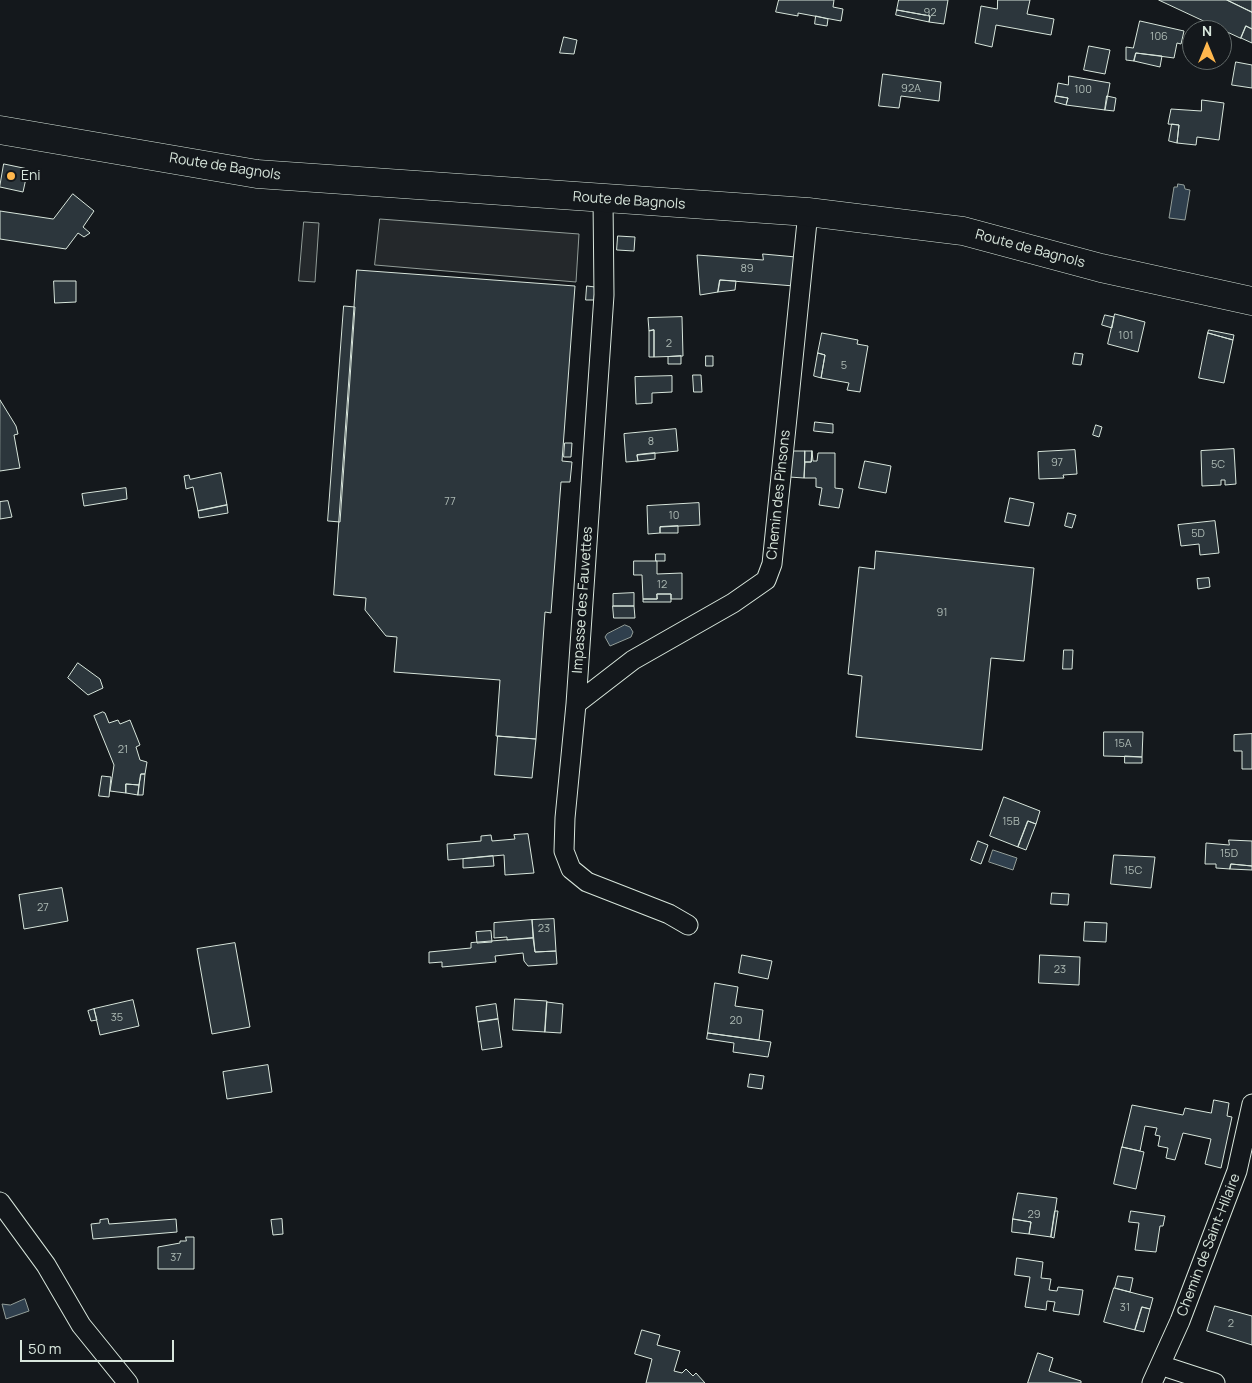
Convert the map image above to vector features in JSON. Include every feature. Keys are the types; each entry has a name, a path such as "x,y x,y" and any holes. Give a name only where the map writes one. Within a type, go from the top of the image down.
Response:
{"main road":[{"name":"Route de Bagnols","path":"0,130 257,174 603,200 808,212 963,231 1101,268 1252,301"}],"street":[{"name":"Impasse des Fauvettes","path":"603,200 604,295 564,851 572,869 587,882 669,914 688,926"},
{"name":"Chemin des Pinsons","path":"576,704 633,660 733,603 766,580 772,564 808,212"},
{"name":"Chemin de Saint-Hilaire","path":"1152,1383 1180,1321 1237,1171 1252,1104"},
{"path":"0,1202 46,1265 81,1326 128,1383"},
{"path":"1160,1366 1215,1383"}],"shaded area":[{"path":"380,219 579,234 576,282 375,265"},
{"path":"304,222 319,223 315,282 299,281"}],"water":[{"path":"1178,184 1184,185 1185,189 1190,190 1185,220 1169,218 1174,187 1177,187"},
{"path":"625,625 630,627 633,632 631,637 610,646 605,637 607,634"},
{"path":"993,850 1017,858 1013,870 989,862"},
{"path":"25,1299 29,1311 6,1319 2,1304 10,1305"}],"building":[{"path":"779,0 834,0 833,7 843,9 841,21 798,13 798,16 776,12"},
{"path":"899,0 948,0 944,24 929,22 930,16 897,10"},
{"path":"998,0 1030,0 1027,14 1054,19 1051,35 996,25 992,47 975,43 981,6 997,9"},
{"path":"1159,0 1227,0 1252,12 1252,29 1246,26 1241,38 1232,34 1232,20 1202,20"},
{"path":"1227,0 1252,0 1252,12"},
{"path":"897,10 930,16 929,22 896,15"},
{"path":"816,16 828,19 827,26 815,24"},
{"path":"1140,21 1182,31 1181,44 1177,43 1174,58 1136,53 1134,61 1126,60 1126,47 1133,48"},
{"path":"1246,26 1252,29 1252,43 1241,38"},
{"path":"564,37 577,40 574,54 560,53"},
{"path":"1089,46 1110,50 1105,74 1084,70"},
{"path":"1136,53 1162,56 1160,67 1134,61"},
{"path":"1236,62 1252,65 1252,88 1232,85"},
{"path":"883,74 941,82 939,101 901,96 899,108 879,106"},
{"path":"1069,76 1110,83 1105,110 1066,105 1068,98 1056,96 1058,83 1068,85"},
{"path":"1056,96 1068,98 1066,105 1055,102"},
{"path":"1107,96 1116,98 1114,111 1105,110"},
{"path":"1202,100 1224,103 1219,140 1197,137 1196,145 1177,143 1179,125 1168,124 1171,109 1201,111"},
{"path":"1172,124 1179,125 1177,143 1169,141"},
{"path":"4,164 28,169 23,192 0,187"},
{"path":"73,194 94,211 83,227 90,233 84,237 78,233 66,249 0,239 0,211 53,219"},
{"path":"618,236 635,237 634,251 617,250"},
{"path":"763,254 796,257 794,286 720,280 718,292 700,295 697,255 763,260"},
{"path":"357,270 575,286 562,461 572,462 570,482 561,482 551,613 545,612 536,739 496,736 500,680 394,672 397,637 386,636 365,610 366,598 334,595"},
{"path":"720,280 736,281 735,290 718,292"},
{"path":"54,281 76,281 76,302 55,303"},
{"path":"587,286 595,287 594,300 586,300"},
{"path":"344,306 355,307 340,522 328,521"},
{"path":"1115,314 1145,322 1138,352 1108,344"},
{"path":"1105,315 1114,317 1112,328 1102,325"},
{"path":"682,317 683,356 654,357 654,330 649,331 648,318"},
{"path":"654,330 654,357 649,357 649,331"},
{"path":"1209,330 1234,335 1233,340 1208,333"},
{"path":"822,333 858,340 857,344 868,346 860,392 847,390 849,383 821,378 825,355 818,353"},
{"path":"1208,333 1233,340 1224,383 1199,378"},
{"path":"818,353 825,355 821,378 814,376"},
{"path":"1075,353 1083,354 1081,365 1073,364"},
{"path":"681,356 681,364 668,364 668,357"},
{"path":"706,356 713,356 713,366 706,366"},
{"path":"693,375 701,375 702,392 694,392"},
{"path":"672,376 672,392 652,393 652,403 636,404 635,377"},
{"path":"0,400 16,426 18,434 14,435 20,468 0,471"},
{"path":"815,422 833,424 833,433 814,431"},
{"path":"1096,425 1102,427 1099,437 1093,435"},
{"path":"676,429 678,451 637,455 638,461 626,462 624,434"},
{"path":"565,443 572,443 571,457 564,457"},
{"path":"1234,449 1236,484 1225,485 1225,480 1221,480 1221,485 1202,486 1201,451"},
{"path":"1075,450 1077,474 1063,475 1064,478 1039,479 1038,452"},
{"path":"791,451 805,451 804,478 789,477"},
{"path":"805,451 812,451 811,462 805,462"},
{"path":"812,451 813,461 817,461 818,453 835,453 835,488 843,489 839,508 819,505 822,488 816,487 816,478 804,478 805,462 811,462"},
{"path":"655,453 655,459 638,461 637,455"},
{"path":"865,461 891,466 886,493 859,488"},
{"path":"221,473 227,505 198,511 193,487 186,489 184,476 189,475 190,479"},
{"path":"126,488 127,499 84,506 82,494"},
{"path":"1010,498 1034,503 1029,526 1005,522"},
{"path":"8,501 12,517 0,519 0,502"},
{"path":"699,503 700,525 660,527 660,533 648,534 647,506"},
{"path":"227,505 228,513 199,518 198,511"},
{"path":"1068,513 1076,515 1072,528 1065,526"},
{"path":"1215,521 1219,553 1200,555 1199,544 1181,546 1178,525"},
{"path":"678,526 678,533 660,533 660,527"},
{"path":"876,551 1034,568 1024,661 991,658 982,750 856,737 862,676 848,674 859,567 874,569"},
{"path":"656,554 665,554 665,561 656,561"},
{"path":"634,561 657,561 657,574 682,573 682,599 671,599 671,594 657,594 657,599 643,599 642,575 634,575"},
{"path":"1209,578 1210,587 1198,589 1197,579"},
{"path":"634,593 634,606 613,606 613,594"},
{"path":"657,594 671,594 671,602 643,602 643,599 657,599"},
{"path":"613,606 634,606 635,618 614,618"},
{"path":"1064,650 1073,650 1072,669 1063,669"},
{"path":"78,663 100,679 103,688 88,695 68,678"},
{"path":"103,712 109,723 118,720 120,724 130,720 140,745 136,747 140,760 147,762 145,774 141,774 139,785 126,784 126,793 110,791 114,765 94,716"},
{"path":"1104,732 1143,732 1142,757 1104,756"},
{"path":"1252,734 1252,769 1242,769 1242,751 1234,751 1234,735"},
{"path":"498,736 536,739 532,778 495,775"},
{"path":"1125,756 1142,757 1142,763 1125,763"},
{"path":"141,774 145,774 143,795 138,795"},
{"path":"102,776 111,777 109,797 99,796"},
{"path":"126,784 139,785 138,795 126,793"},
{"path":"1004,797 1040,811 1036,824 1028,821 1018,847 990,836"},
{"path":"1028,821 1036,824 1026,850 1018,847"},
{"path":"528,834 534,873 505,875 504,855 448,860 447,844 481,841 481,836 491,835 492,841 515,839 514,835"},
{"path":"1229,840 1252,841 1252,866 1231,864 1230,869 1216,868 1216,864 1205,864 1206,843 1229,845"},
{"path":"978,841 988,845 981,864 971,860"},
{"path":"1114,855 1155,857 1151,888 1111,884"},
{"path":"493,856 494,866 463,868 463,859"},
{"path":"1231,864 1252,866 1252,870 1230,869"},
{"path":"62,888 68,921 24,929 19,895"},
{"path":"1052,893 1069,894 1068,905 1051,904"},
{"path":"554,919 556,951 535,952 532,920"},
{"path":"532,920 533,938 507,940 507,937 494,938 494,923"},
{"path":"1085,922 1107,923 1106,942 1084,941"},
{"path":"491,931 492,942 477,943 476,932"},
{"path":"533,938 535,952 556,951 557,964 528,966 524,961 523,953 495,956 496,962 442,967 442,962 429,963 429,952 471,948 471,943"},
{"path":"235,943 250,1027 212,1034 197,949"},
{"path":"742,955 772,961 768,979 739,973"},
{"path":"1040,955 1080,957 1079,985 1039,983"},
{"path":"715,983 738,987 735,1006 763,1010 759,1040 708,1033"},
{"path":"515,999 547,1001 545,1032 513,1030"},
{"path":"133,1000 139,1026 100,1035 94,1009"},
{"path":"547,1002 563,1004 561,1033 545,1032"},
{"path":"496,1004 498,1019 478,1022 476,1007"},
{"path":"94,1009 97,1020 91,1021 88,1011"},
{"path":"498,1019 502,1047 482,1050 478,1022"},
{"path":"708,1033 771,1042 768,1057 733,1052 734,1043 707,1039"},
{"path":"268,1065 272,1092 227,1099 223,1072"},
{"path":"750,1074 764,1076 762,1089 748,1087"},
{"path":"1214,1100 1229,1103 1227,1116 1232,1117 1221,1168 1205,1164 1211,1139 1183,1133 1175,1160 1166,1158 1168,1148 1158,1146 1160,1136 1155,1135 1157,1128 1145,1126 1140,1151 1122,1147 1132,1105 1183,1115 1185,1108 1211,1113"},
{"path":"1122,1147 1144,1152 1136,1189 1114,1184"},
{"path":"1018,1193 1057,1198 1051,1237 1029,1234 1031,1222 1013,1219"},
{"path":"1055,1211 1058,1211 1054,1238 1051,1237"},
{"path":"1131,1211 1165,1216 1163,1226 1160,1226 1156,1252 1135,1250 1139,1223 1129,1222"},
{"path":"108,1219 109,1224 176,1219 177,1232 93,1239 91,1224 100,1223 100,1220"},
{"path":"282,1219 283,1234 273,1235 271,1220"},
{"path":"1013,1219 1031,1222 1029,1234 1012,1232"},
{"path":"186,1237 194,1237 194,1269 158,1269 158,1247 186,1241"},
{"path":"1017,1258 1043,1262 1041,1278 1051,1279 1049,1290 1057,1291 1058,1287 1083,1290 1079,1315 1053,1311 1055,1302 1047,1301 1046,1310 1025,1307 1030,1277 1015,1275"},
{"path":"1118,1276 1133,1278 1130,1292 1115,1288"},
{"path":"1114,1288 1153,1298 1150,1309 1142,1307 1135,1330 1104,1322"},
{"path":"1215,1306 1252,1316 1252,1345 1207,1331"},
{"path":"1142,1307 1150,1309 1144,1332 1135,1330"},
{"path":"642,1330 660,1335 657,1345 680,1351 674,1371 682,1373 686,1369 693,1376 696,1373 705,1383 646,1383 652,1359 635,1354"},
{"path":"1038,1353 1053,1358 1049,1371 1081,1381 1081,1383 1028,1383"}],"place":[{"name":"Eni","path":"11,176"}]}
